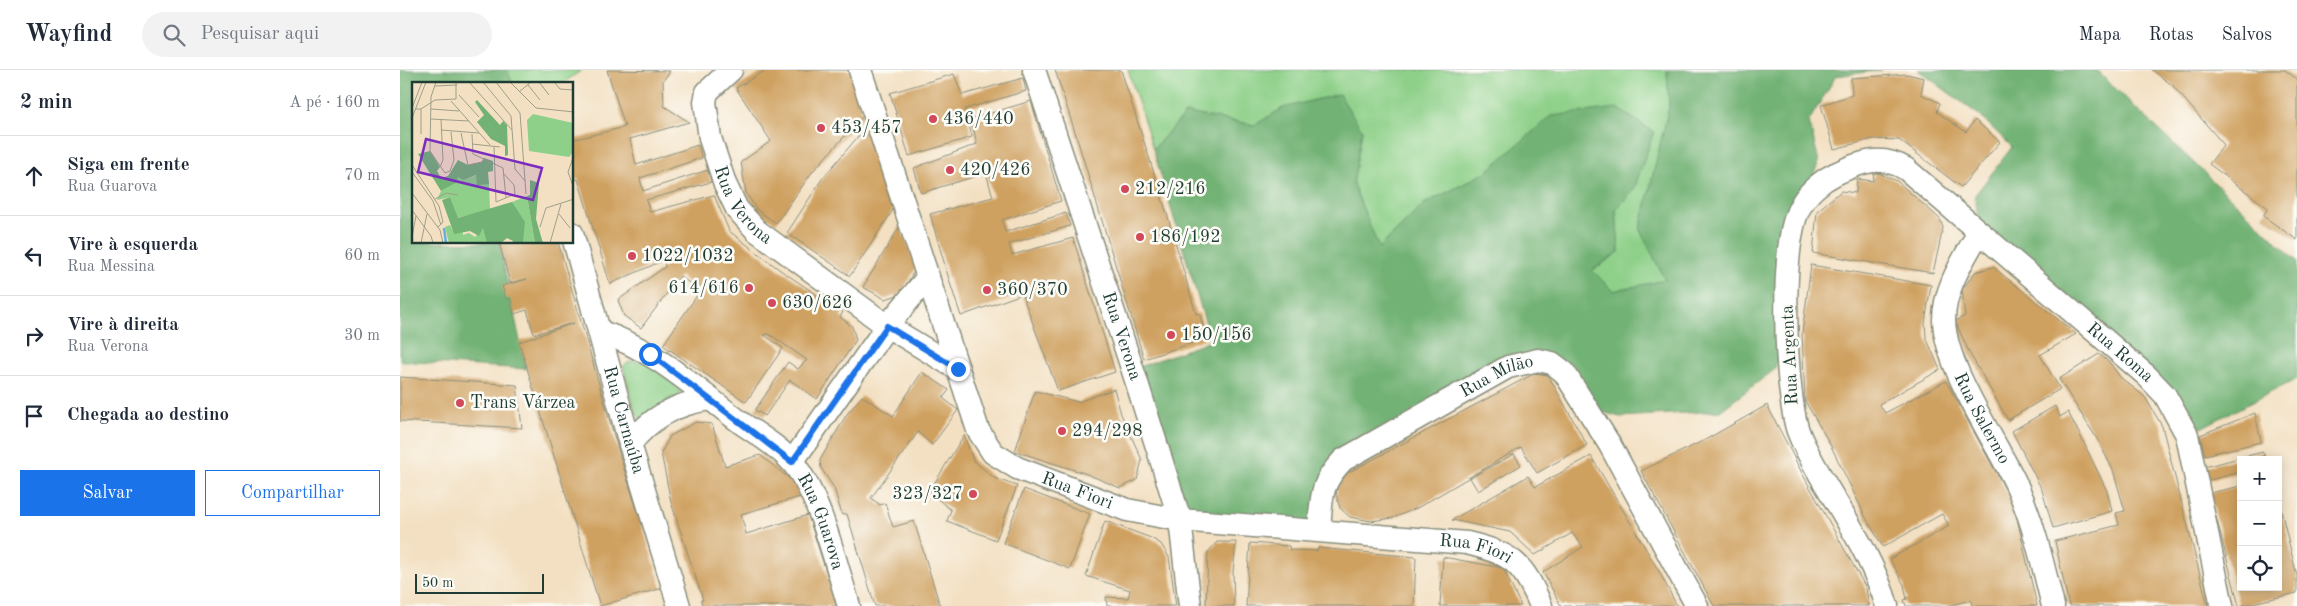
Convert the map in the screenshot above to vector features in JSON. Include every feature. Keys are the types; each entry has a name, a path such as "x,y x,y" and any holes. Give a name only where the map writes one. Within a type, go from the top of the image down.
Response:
{"street":[{"name":"Rua Verona","path":"731,70 707,92 705,102 710,138 725,184 737,209 757,231 887,326 958,369"},
{"name":"Rua Fiori","path":"860,70 978,430 993,453 1016,468 1127,510 1180,520 1466,543 1496,550 1511,558 1522,570 1541,606"},
{"name":"Rua Verona","path":"1034,70 1180,520 1190,606"},
{"name":"Rua Argenta","path":"1887,606 1874,568 1817,470 1799,433 1792,411 1789,385 1786,274 1790,236 1799,208 1812,191 1830,177 1857,163 1869,160 1895,162 1906,169"},
{"name":"Rua Roma","path":"1906,169 2140,369 2165,395 2187,435 2222,606"},
{"name":"Rua Salermo","path":"1979,232 1960,265 1948,292 1944,319 1947,343 1957,370 2017,486 2026,508 2053,606"},
{"name":"Rua Carnaúba","path":"574,240 601,332 630,444 679,606"},
{"path":"792,462 887,326 928,277"},
{"name":"Rua Guarova","path":"601,332 622,339 650,354 792,462 808,488 822,521 849,606"},
{"name":"Rua Milão","path":"1319,530 1324,486 1329,475 1343,460 1508,367 1538,360 1552,363 1564,372 1610,445 1698,606"},
{"path":"630,444 638,433 680,405 710,400"}],"green space":[{"path":"400,70 507,70 512,82 412,82 412,244 499,244 526,369 400,361"},
{"path":"505,70 582,70 565,82 510,82"},
{"path":"1128,70 1667,70 1669,107 1640,230 1666,280 1613,291 1592,271 1619,252 1616,210 1634,189 1551,116 1485,173 1424,204 1379,249 1353,184 1362,130 1283,108 1255,125 1186,113 1153,149"},
{"path":"1667,70 1882,70 1836,76 1809,121 1819,162 1799,208 1788,333 1774,370 1720,411 1620,417 1587,408 1538,360 1343,460 1319,530 1180,520 1133,369 1211,341 1153,149 1186,113 1255,125 1283,108 1339,94 1362,130 1353,184 1379,248 1424,204 1485,173 1551,116 1617,108 1654,132 1634,189 1616,210 1619,252 1592,270 1613,291 1665,280 1640,230 1669,107"},
{"path":"1918,70 2096,70 2297,261 2297,379 2187,435 2176,393 1979,232 1975,195 2012,147 1979,115"},
{"path":"631,361 645,362 681,390 675,402 642,421 635,411 623,366"}],"building":[{"path":"607,70 670,71 663,81 664,106 689,122 630,139 636,165 698,145 702,158 640,178 643,191 708,170 711,182 646,200 650,212 714,195 729,231 780,270 843,312 840,317 852,326 856,340 817,399 790,380 765,416 755,410 788,362 798,369 807,360 769,334 764,335 783,348 746,402 663,345 700,291 680,276 641,328 624,316 618,300 665,267 664,260 610,284 578,179 575,180 574,177 574,140 625,127"},
{"path":"766,70 851,70 863,116 813,171 776,223 757,210 746,193 741,162 771,141 736,88"},
{"path":"1055,70 1121,70 1168,217 1196,314 1199,313 1207,338 1144,359"},
{"path":"2152,70 2285,70 2297,79 2297,240 2263,216 2268,208 2209,164 2224,145 2172,85"},
{"path":"954,74 962,95 1023,78 1026,91 965,109 972,137 909,156 890,93"},
{"path":"1907,74 1924,78 1921,94 1940,103 1937,112 1966,132 1975,120 2000,142 1961,187 1899,140 1873,139 1834,149 1821,105 1852,95 1851,78"},
{"path":"1031,101 1061,201 1002,220 1005,232 1066,213 1070,226 1009,244 1012,255 1073,238 1115,372 1058,391 1022,294 961,316 951,286 930,214 993,197 986,173 921,193 914,168 977,144 971,119"},
{"path":"867,126 893,210 850,276 787,233 822,179"},
{"path":"1874,171 1897,181 1940,219 1943,228 1933,273 1813,253 1817,211 1841,191 1856,193 1857,179 1873,181"},
{"path":"900,226 917,266 901,294 885,299 863,287"},
{"path":"500,244 559,244 619,453 662,588 600,606 519,342 574,323 534,334 527,310 514,314 510,298 506,299 502,286 527,279 510,283"},
{"path":"1811,265 1931,285 1925,323 1926,337 1940,370 1879,404 1885,413 1946,381 2014,505 2037,606 1972,606 1971,600 1947,606 1906,606 1904,600 1907,599 1904,585 1890,559 1949,526 1942,514 1883,547 1865,516 1830,444 1805,401 1802,333"},
{"path":"1993,267 2076,334 2040,355 2060,389 2008,420 1970,354 1955,321 1965,316 1962,290 1975,272"},
{"path":"2099,354 2110,363 2120,377 2145,397 2162,426 2208,606 2069,606 2055,541 2119,525 2116,513 2125,511 2113,470 2099,442 2059,379"},
{"path":"922,372 949,390 943,398 958,410 932,445 918,432 871,498 880,505 885,503 893,527 914,521 940,606 875,606 847,514 842,515 834,488 821,468 820,460 847,414 862,396 893,416"},
{"path":"1535,373 1548,375 1587,445 1537,473 1521,447 1417,508 1393,518 1371,521 1350,517 1340,508 1336,495 1340,477"},
{"name":"Trans Várzea","path":"400,377 517,385 522,428 400,421"},
{"path":"1114,389 1121,414 1142,460 1137,480 1120,488 1087,474 1015,451 1035,391 1078,402"},
{"path":"1767,405 1802,473 1866,588 1869,606 1714,606 1641,471 1705,440"},
{"path":"2055,406 2060,417 2068,412 2107,491 2112,511 2053,528 2042,490 2012,431"},
{"path":"2255,413 2261,442 2205,455 2200,435"},
{"path":"696,422 712,424 725,466 760,455 795,483 800,497 741,514 746,534 808,515 837,606 702,606 701,600 703,600 671,502 661,453 670,436"},
{"path":"964,435 973,460 994,478 1017,486 996,540 947,521 951,510 929,492"},
{"path":"2263,452 2264,456 2247,456"},
{"path":"1514,454 1521,465 1478,491 1470,478"},
{"path":"1591,456 1660,573 1677,606 1561,606 1543,572 1583,547 1572,533 1535,555 1510,532 1452,520 1528,476 1535,487"},
{"path":"2237,459 2237,473 2209,480 2204,467"},
{"path":"2237,487 2237,591 2282,591 2282,514 2297,576 2297,593 2239,606 2210,493"},
{"path":"1024,489 1090,514 1070,569 1003,543"},
{"path":"1105,521 1151,538 1161,544 1169,557 1176,606 1107,606 1106,597 1128,598 1130,590 1086,576"},
{"path":"1217,542 1236,542 1233,572 1234,606 1206,606 1208,552"},
{"path":"1250,543 1289,546 1290,550 1317,551 1318,548 1416,557 1414,606 1246,606"},
{"path":"1443,557 1503,568 1521,606 1440,606"}],"place":[{"name":"436/440","path":"933,119"},
{"name":"453/457","path":"821,128"},
{"name":"420/426","path":"950,170"},
{"name":"212/216","path":"1125,189"},
{"name":"186/192","path":"1140,237"},
{"name":"1022/1032","path":"632,256"},
{"name":"614/616","path":"749,288"},
{"name":"360/370","path":"987,290"},
{"name":"630/626","path":"772,303"},
{"name":"150/156","path":"1171,335"},
{"name":"Trans Várzea","path":"460,403"},
{"name":"294/298","path":"1062,431"},
{"name":"323/327","path":"973,494"}],"route":[{"path":"650,354 792,462 887,326 958,369"}]}
